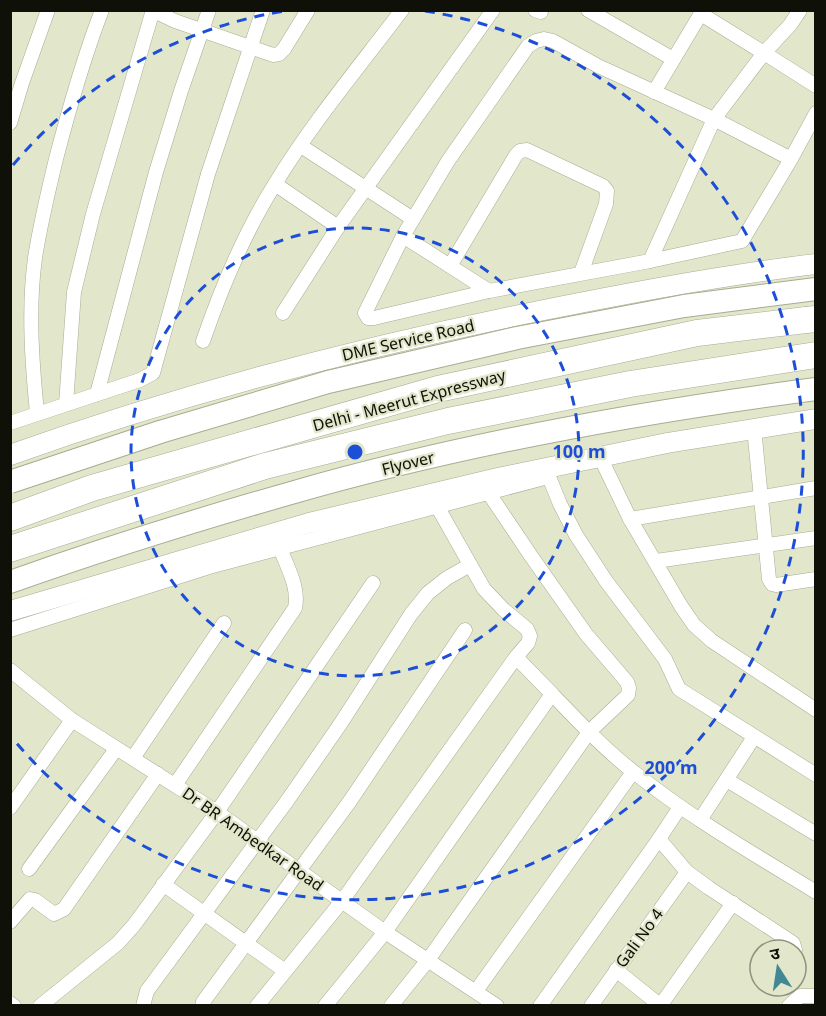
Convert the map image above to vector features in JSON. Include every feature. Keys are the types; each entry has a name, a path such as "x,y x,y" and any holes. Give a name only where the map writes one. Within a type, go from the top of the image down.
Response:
{"highway":[{"path":"10,482 160,432 340,380 517,338 684,306 816,289"},
{"name":"Delhi - Meerut Expressway","path":"10,518 92,488 438,389 697,333 812,321"},
{"name":"Delhi - Meerut Expressway","path":"10,549 265,466 448,421 630,384 813,356"},
{"name":"Flyover","path":"10,582 112,546 282,495 434,457 595,423 816,389"}],"main road":[{"path":"811,265 812,321"},
{"name":"DME Service Road","path":"10,455 63,436 266,374 423,334 646,289 811,265"},
{"path":"10,611 277,541 309,523 434,500 498,478 667,443 816,419"}],"street":[{"path":"10,123 48,10"},
{"path":"37,413 31,306 35,258 65,124 80,70 102,10"},
{"path":"97,394 156,172 209,10"},
{"path":"10,423 140,380 153,373 195,219 263,10"},
{"path":"66,404 70,338 77,281 93,214 153,11 273,55 279,54 308,10"},
{"path":"202,341 222,286 242,242 275,184 402,10"},
{"path":"283,313 338,227 493,10"},
{"path":"588,10 673,58"},
{"path":"650,261 714,119 800,10"},
{"path":"654,92 702,12 816,86"},
{"path":"791,159 714,119 598,66 553,42 544,39 536,41 528,46 448,161 403,236 365,313 368,318 489,291 742,241 791,159 816,113"},
{"path":"301,146 413,219"},
{"path":"450,266 516,155 520,151 527,150 603,186 607,191 606,204 581,273"},
{"path":"275,184 338,227"},
{"path":"403,236 489,291"},
{"path":"257,1005 342,901 528,643 530,636 527,629 484,589 434,500 488,492 671,451 816,429"},
{"path":"755,438 769,579 772,584 776,585 816,579"},
{"path":"604,465 630,519 694,625 712,642 816,710"},
{"path":"549,477 576,535 606,581 666,659 679,689 816,775"},
{"path":"630,519 816,488"},
{"path":"391,1005 428,960 589,732 628,694 627,682 586,634 488,492"},
{"path":"656,561 816,538"},
{"path":"10,630 209,567 277,541 296,589 295,608 175,785"},
{"path":"143,1005 147,991 341,723 411,614 428,593 447,578 470,565"},
{"path":"40,1005 118,943 134,925 217,812 373,583"},
{"path":"133,758 224,623"},
{"path":"203,1005 246,942 350,801 465,630"},
{"path":"516,657 589,732 633,772 680,807 816,892"},
{"name":"Dr BR Ambedkar Road","path":"11,672 72,720 217,812 484,1000"},
{"path":"324,1005 385,932 552,694"},
{"path":"10,808 72,720"},
{"path":"700,820 754,738"},
{"path":"29,869 116,748"},
{"path":"484,1000 633,772"},
{"path":"10,922 30,899 35,900 54,914 64,909 158,774"},
{"path":"727,780 816,834"},
{"path":"540,1005 680,807"},
{"path":"659,839 687,872 786,938"},
{"name":"Gali No 4","path":"591,1005 687,872"},
{"path":"163,884 285,971"},
{"path":"616,970 660,1005 733,903"},
{"path":"789,1005 800,996 810,996"}]}
